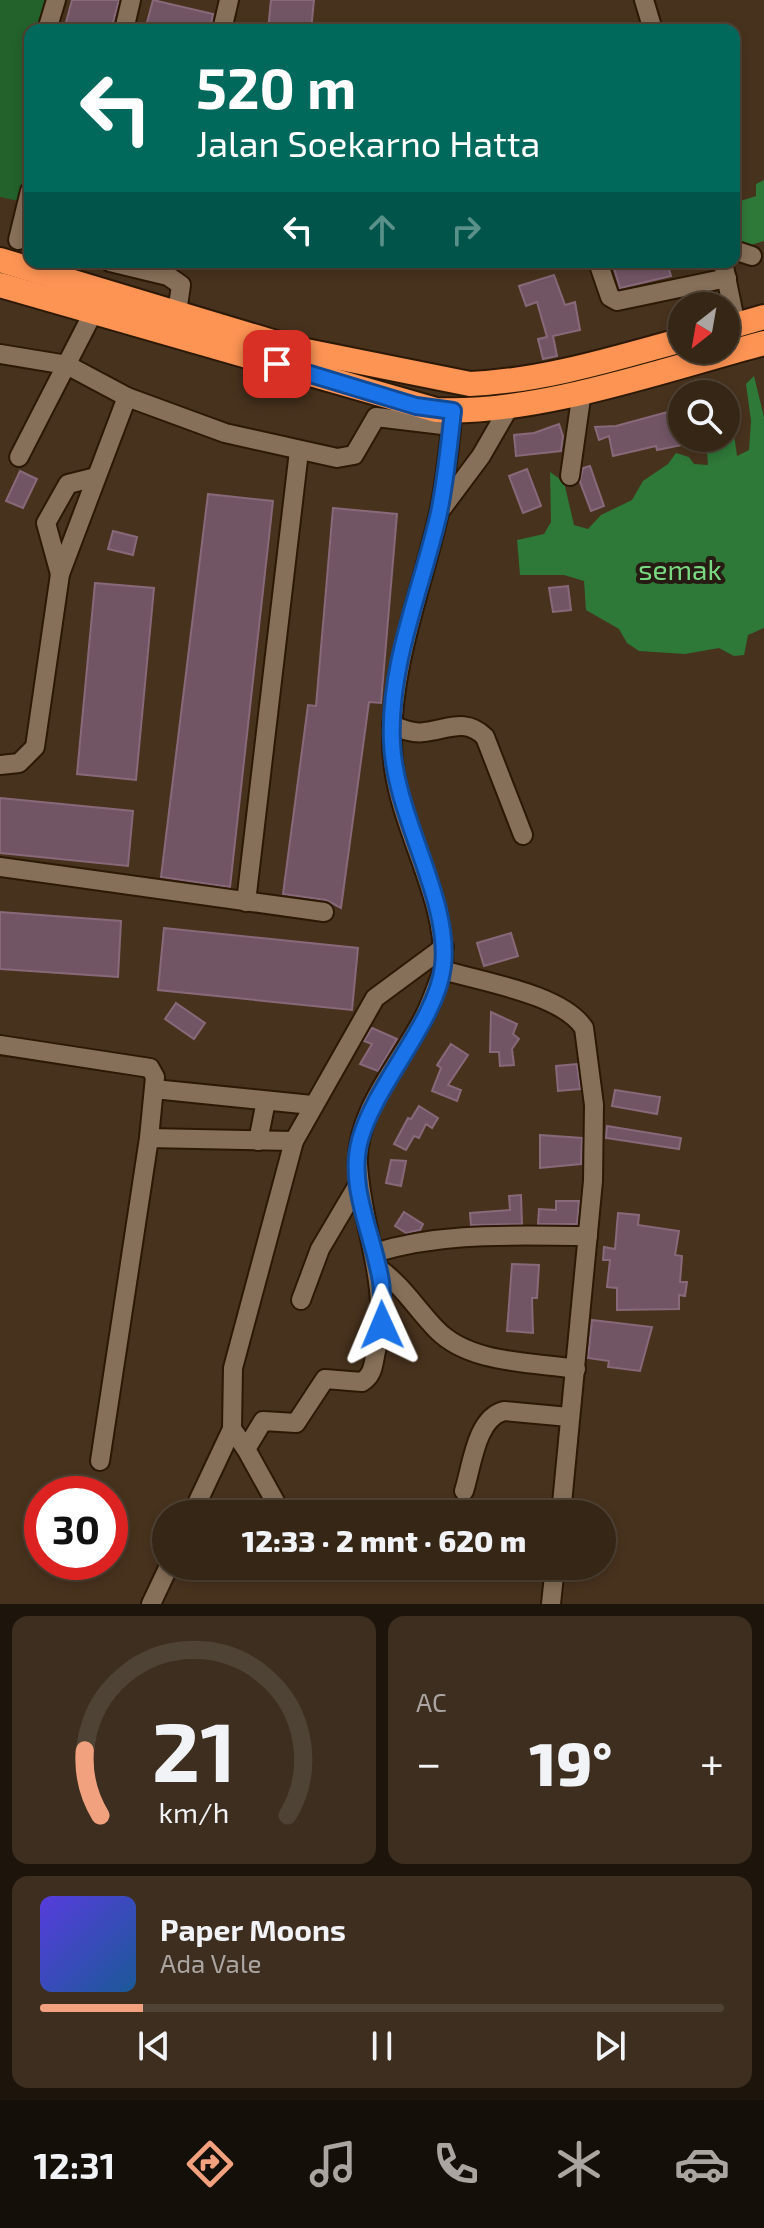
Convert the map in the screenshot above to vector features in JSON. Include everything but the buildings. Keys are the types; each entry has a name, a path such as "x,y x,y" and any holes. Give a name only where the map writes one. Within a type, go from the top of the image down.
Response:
{"highway":[{"path":"26,268 296,349 470,384 498,383 668,344"},
{"path":"0,285 452,418 582,391 764,343"},
{"path":"740,324 764,317"}],"street":[{"path":"49,24 56,0"},
{"path":"125,24 131,0"},
{"path":"223,24 229,0"},
{"path":"644,0 651,24"},
{"path":"6,262 24,241"},
{"path":"600,268 610,297 617,301 725,270 727,292"},
{"path":"172,269 182,287 177,313"},
{"path":"19,457 94,311"},
{"path":"0,354 67,365 127,397 225,433 337,458 354,455 376,417 452,418 439,513 401,657 392,725 398,792 438,910 444,947 443,970 425,1014 366,1123 357,1159 359,1183 376,1260 382,1325 368,1378 362,1382 325,1379 296,1423 263,1421 246,1449"},
{"path":"570,476 582,391"},
{"path":"0,765 19,763 35,747 60,574 127,397"},
{"path":"439,513 481,456 511,404"},
{"path":"246,902 299,451"},
{"path":"60,574 46,523 68,484 96,477"},
{"path":"392,725 415,733 465,725 479,731 485,737 523,835"},
{"path":"0,867 324,912"},
{"path":"199,1500 232,1429 233,1368 294,1141 375,998 444,947"},
{"path":"443,970 556,1004 568,1010 584,1028 594,1105 588,1236 562,1500"},
{"path":"0,1045 145,1065 154,1072 149,1138 100,1461"},
{"path":"154,1089 312,1105"},
{"path":"258,1141 266,1101"},
{"path":"149,1138 294,1141"},
{"path":"301,1300 320,1249 359,1183"},
{"path":"376,1260 407,1243 456,1236 588,1236"},
{"path":"376,1260 437,1330 452,1342 483,1354 576,1369"},
{"path":"464,1491 485,1425 494,1414 504,1411 569,1417"},
{"path":"232,1429 274,1500"},
{"path":"151,1604 162,1580"},
{"path":"551,1604 554,1580"}],"green space":[{"path":"0,0 61,0 56,24 24,24 24,177 19,201 0,197"},
{"path":"764,180 764,241 740,248 740,201 756,196 756,184"},
{"name":"semak","path":"754,376 764,417 764,628 748,635 744,655 734,656 719,648 685,654 639,651 627,643 619,629 586,610 584,581 564,575 520,575 517,540 544,534 551,522 550,472 564,482 574,525 588,529 601,515 632,500 643,481 668,464 676,453 689,457 694,464 708,465 707,452 736,452 737,456 749,450 751,421 746,384"}],"route":[{"path":"277,364 416,406 453,411 439,513 401,657 393,703 392,744 398,792 438,910 444,947 443,970 425,1014 374,1105 359,1142 357,1159 366,1227 381,1283 382,1325"}]}
